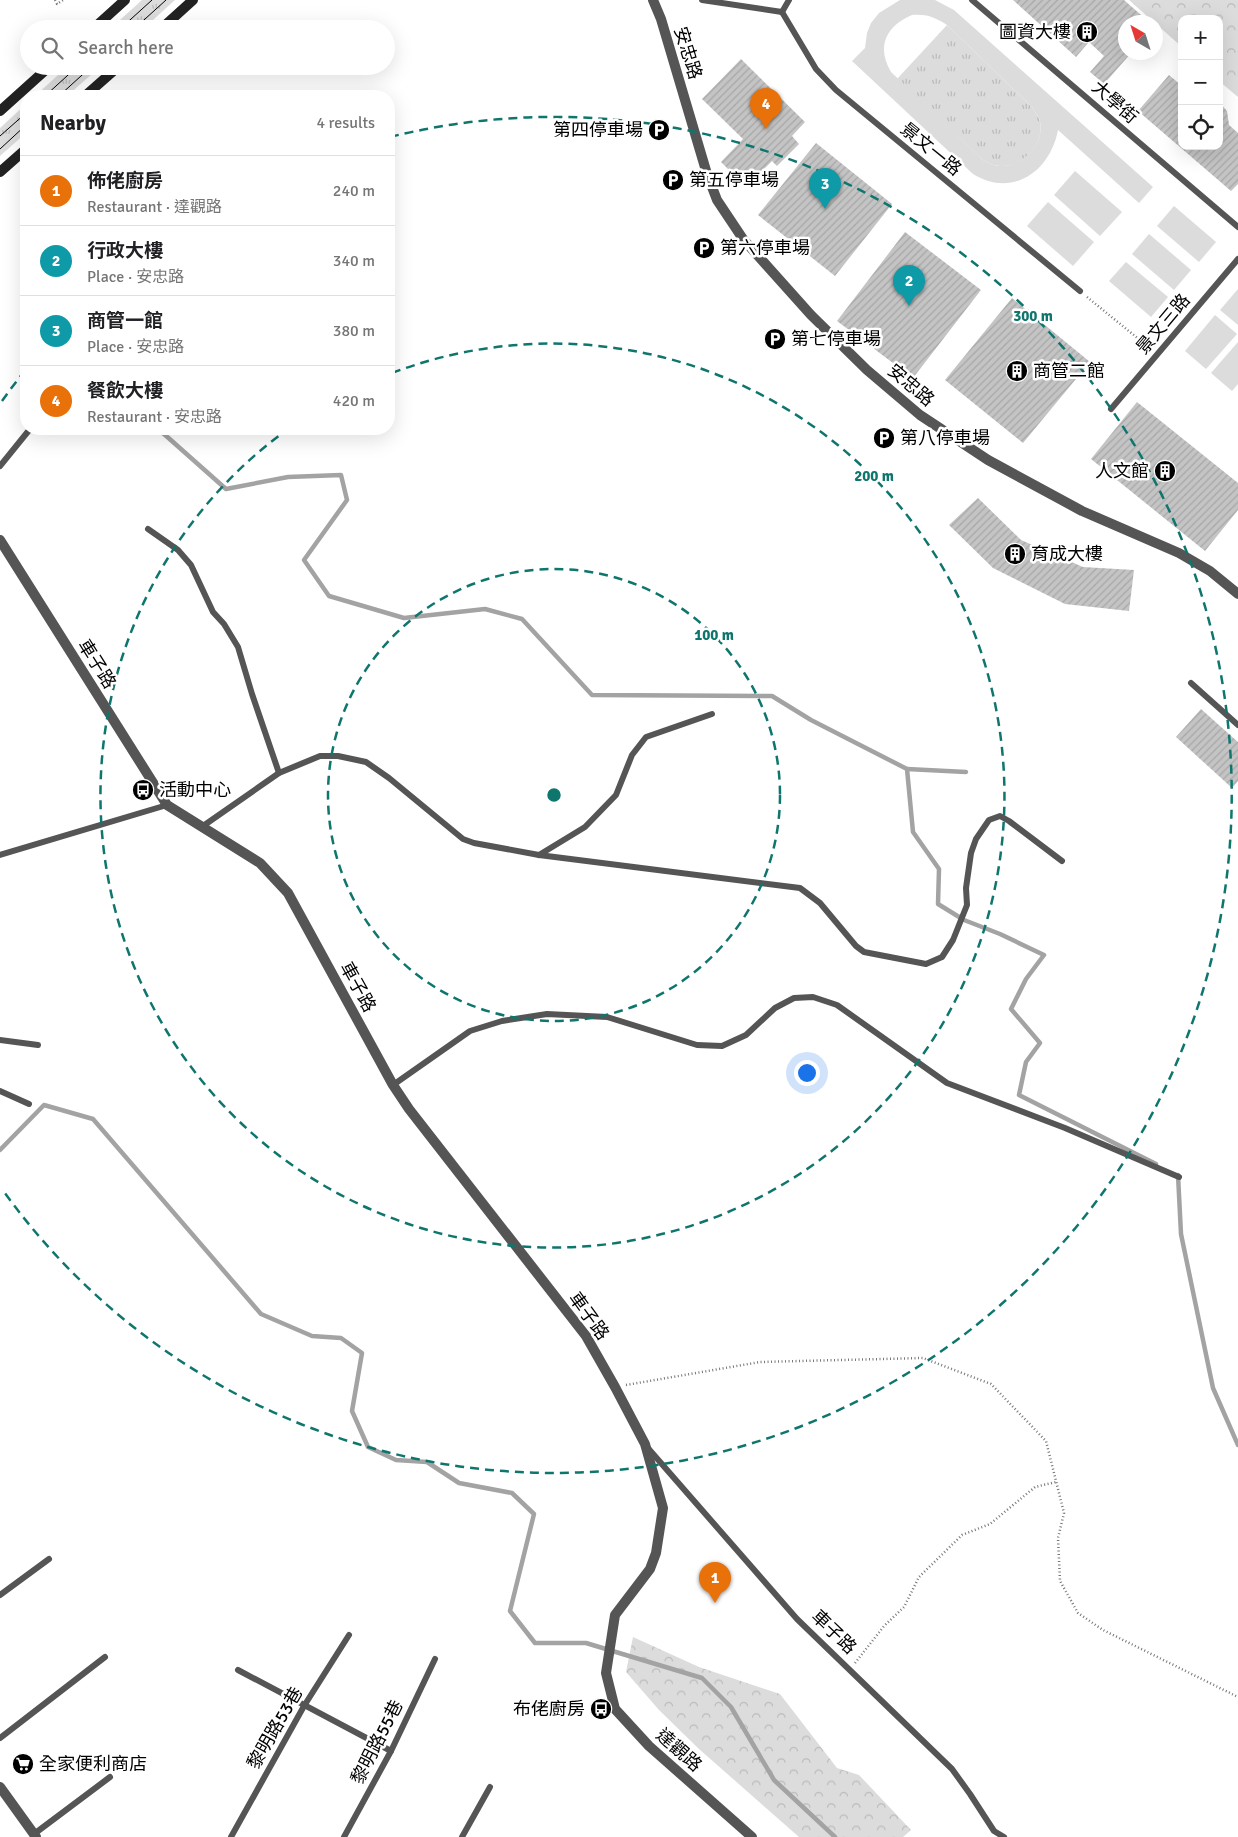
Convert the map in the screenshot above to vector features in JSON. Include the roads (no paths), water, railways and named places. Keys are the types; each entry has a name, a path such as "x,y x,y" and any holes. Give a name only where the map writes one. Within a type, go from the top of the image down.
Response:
{"street":[{"path":"103,20 125,0"},
{"path":"171,20 193,0"},
{"name":"安忠路","path":"652,0 661,19 707,174 717,200 743,239 811,315 867,370 920,415 988,460 1076,508 1180,553 1210,571 1238,594"},
{"path":"23,90 40,75"},
{"path":"92,90 109,75"},
{"path":"0,111 20,93"},
{"path":"0,172 20,154"},
{"name":"車子路","path":"0,540 167,805 260,863 288,893 393,1085 409,1109 586,1336 645,1444"},
{"name":"達觀路","path":"645,1444 663,1508 656,1553 650,1569 615,1615 606,1673 615,1709 649,1746 752,1837"},
{"path":"0,1787 35,1836"}],"lane":[{"path":"702,0 782,12 789,0"},
{"name":"大學街","path":"972,0 1238,228"},
{"name":"景文一路","path":"782,12 816,69 836,90 1080,291"},
{"name":"景文三路","path":"1111,409 1238,259"},
{"path":"0,466 25,435"},
{"path":"148,529 178,550 192,565 213,612 224,624 238,647 279,773"},
{"path":"1191,683 1238,724"},
{"path":"540,855 585,827 616,795 632,755 646,737 712,714"},
{"path":"203,826 279,773 320,756 338,756 366,762 389,778 462,839 474,843 540,855 800,888 820,904 856,946 864,952 926,964 942,957 960,925 968,905 966,888 971,853 976,839 989,820 1000,816 1009,821 1062,861"},
{"path":"0,855 167,805"},
{"path":"393,1085 470,1031 502,1021 547,1014 607,1017 697,1045 722,1046 746,1035 775,1008 794,998 813,997 837,1005 947,1083 1065,1128 1178,1177"},
{"path":"0,1040 38,1045"},
{"path":"0,1091 29,1104"},
{"name":"車子路","path":"645,1444 797,1619 952,1769 994,1831 1004,1837"},
{"path":"0,1595 49,1559"},
{"name":"黎明路53巷","path":"231,1837 304,1706 349,1635"},
{"path":"0,1738 105,1657"},
{"name":"黎明路55巷","path":"344,1837 391,1751 435,1659"},
{"path":"238,1670 391,1751"},
{"path":"35,1836 110,1777"},
{"path":"462,1837 490,1787"}],"waterway":[{"path":"165,435 226,489 288,477 341,475 347,500 304,560 329,596 404,618 485,609 522,619 592,695 772,696 811,720 907,769 913,832 939,869 938,904 964,920 1000,934 1044,955 1026,979 1011,1009 1040,1043 1026,1062 1019,1095 1156,1164"},
{"path":"907,769 966,772"},
{"path":"0,1150 44,1105 93,1119 261,1314 312,1336 341,1338 362,1353 352,1411 368,1447 396,1460 427,1462 459,1483 512,1493 534,1514 510,1611 535,1643 586,1643 702,1678 731,1707 774,1780 835,1837"},
{"path":"1178,1175 1181,1234 1213,1388 1238,1445"}],"tram line":[{"path":"130,20 152,0"},
{"path":"144,20 166,0"},
{"path":"52,90 68,75"},
{"path":"66,90 82,75"},
{"path":"0,136 20,118"},
{"path":"0,149 20,131"}],"place":[{"name":"圖資大樓","path":"1087,32"},
{"name":"餐飲大樓","path":"766,129"},
{"name":"第四停車場","path":"659,130"},
{"name":"第五停車場","path":"673,180"},
{"name":"商管一館","path":"825,209"},
{"name":"第六停車場","path":"704,248"},
{"name":"行政大樓","path":"909,306"},
{"name":"第七停車場","path":"775,339"},
{"name":"商管二館","path":"1017,371"},
{"name":"第八停車場","path":"884,438"},
{"name":"人文館","path":"1165,471"},
{"name":"育成大樓","path":"1015,554"},
{"name":"活動中心","path":"143,790"},
{"name":"佈佬廚房","path":"715,1603"},
{"name":"布佬廚房","path":"601,1709"},
{"name":"全家便利商店","path":"23,1764"}]}
